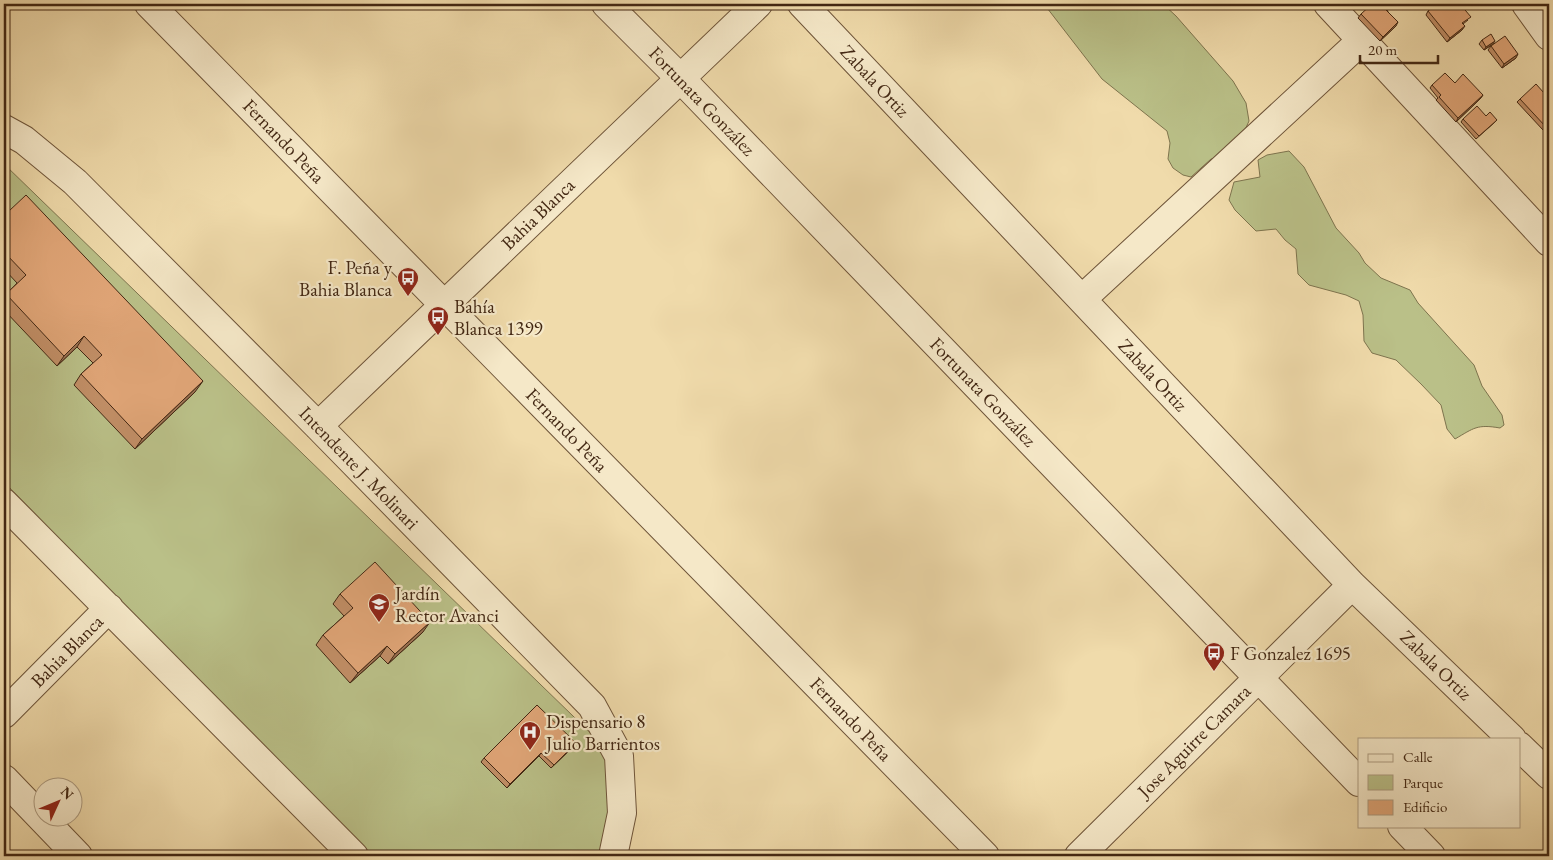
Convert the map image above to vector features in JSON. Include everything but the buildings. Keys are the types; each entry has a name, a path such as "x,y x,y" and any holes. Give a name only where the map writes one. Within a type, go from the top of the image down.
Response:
{"street":[{"name":"Fernando Peña","path":"149,4 985,856"},
{"name":"Fortunata González","path":"606,4 680,78 1358,781"},
{"name":"Bahia Blanca","path":"318,426 758,4"},
{"name":"Zabala Ortiz","path":"802,4 1352,585 1511,738"},
{"path":"1328,4 1549,242"},
{"path":"1526,4 1549,36"},
{"path":"1082,299 1362,40"},
{"name":"Intendente J. Molinari","path":"4,128 24,140 75,182 318,426 592,706 619,756 622,813 613,856"},
{"path":"4,504 354,856"},
{"name":"Jose Aguirre Camara","path":"1079,856 1352,585"},
{"name":"Bahia Blanca","path":"4,714 109,608"},
{"path":"1520,747 1549,775"},
{"path":"4,779 78,856"},
{"path":"1404,828 1431,856"}],"green space":[{"path":"1044,4 1163,4 1176,16 1233,81 1246,103 1249,121 1244,132 1223,158 1211,159 1191,177 1183,175 1173,168 1168,159 1170,143 1167,131 1102,79"},
{"path":"1289,151 1304,167 1336,228 1359,253 1365,263 1381,278 1410,290 1418,303 1474,365 1482,386 1502,415 1504,425 1500,428 1486,426 1476,428 1455,439 1447,429 1441,405 1421,384 1396,360 1372,353 1364,341 1363,315 1359,301 1346,295 1309,285 1298,274 1296,249 1276,229 1256,231 1235,210 1229,200 1234,182 1260,177 1258,160 1267,155"},
{"path":"4,164 607,749 615,781 600,856 370,856 4,482"}],"place":[{"name":"F. Peña y Bahia Blanca","path":"408,297"},
{"name":"Bahía Blanca 1399","path":"438,336"},
{"name":"Jardín Rector Avanci","path":"379,623"},
{"name":"F Gonzalez 1695","path":"1214,672"},
{"name":"Dispensario 8 Julio Barrientos","path":"530,751"}]}
